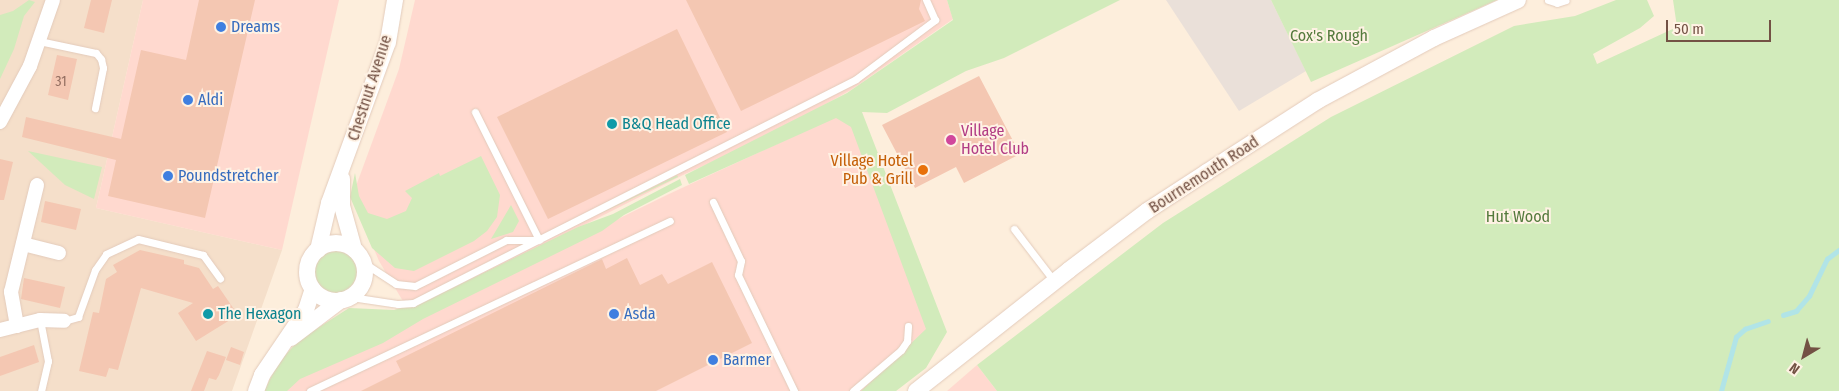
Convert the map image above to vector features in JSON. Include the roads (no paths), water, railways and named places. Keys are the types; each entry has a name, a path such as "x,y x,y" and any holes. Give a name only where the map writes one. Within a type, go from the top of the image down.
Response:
{"street":[{"path":"0,122 18,90 39,41 52,0"},
{"name":"Chestnut Avenue","path":"318,250 326,210 342,174 388,42 395,0"},
{"name":"Bournemouth Road","path":"916,391 1054,281 1147,211 1317,101 1434,38 1518,0"},
{"name":"Chestnut Avenue","path":"342,174 342,206 354,249"},
{"path":"17,326 10,292 37,185"},
{"path":"281,345 346,299 363,282 364,263 354,249 336,243 318,250 308,264 307,273 313,289 326,299 346,299"},
{"path":"23,244 59,253"},
{"path":"256,391 281,345 306,310 313,289"},
{"path":"0,330 40,320 64,321"}],"lane":[{"path":"346,299 398,304 413,303 856,79 936,20 926,0"},
{"path":"1548,0 1557,3 1566,0"},
{"path":"39,41 96,53 101,59 103,68 95,108"},
{"path":"475,112 539,240"},
{"path":"713,202 741,261 738,276 794,391"},
{"path":"310,391 670,221"},
{"path":"1014,229 1054,281"},
{"path":"64,321 78,318 95,270 106,254 138,239 203,255 220,278"},
{"path":"364,263 396,284 415,286 506,240 539,240"},
{"path":"40,320 48,361 41,391"},
{"path":"853,391 901,350 907,341 908,326"}],"waterway":[{"path":"1783,315 1796,311 1809,296 1827,259 1839,250"},
{"path":"1721,391 1736,337 1745,329 1768,321"}],"place":[{"name":"Dreams","path":"221,27"},
{"name":"Aldi","path":"188,100"},
{"name":"B&Q Head Office","path":"612,124"},
{"name":"Village Hotel Club","path":"951,140"},
{"name":"Village Hotel Pub & Grill","path":"923,170"},
{"name":"Poundstretcher","path":"168,176"},
{"name":"The Hexagon","path":"208,314"},
{"name":"Asda","path":"614,314"},
{"name":"Barmer","path":"713,360"}],"park label":[{"name":"Cox's Rough","path":"1329,36"},
{"name":"Hut Wood","path":"1518,217"}]}
